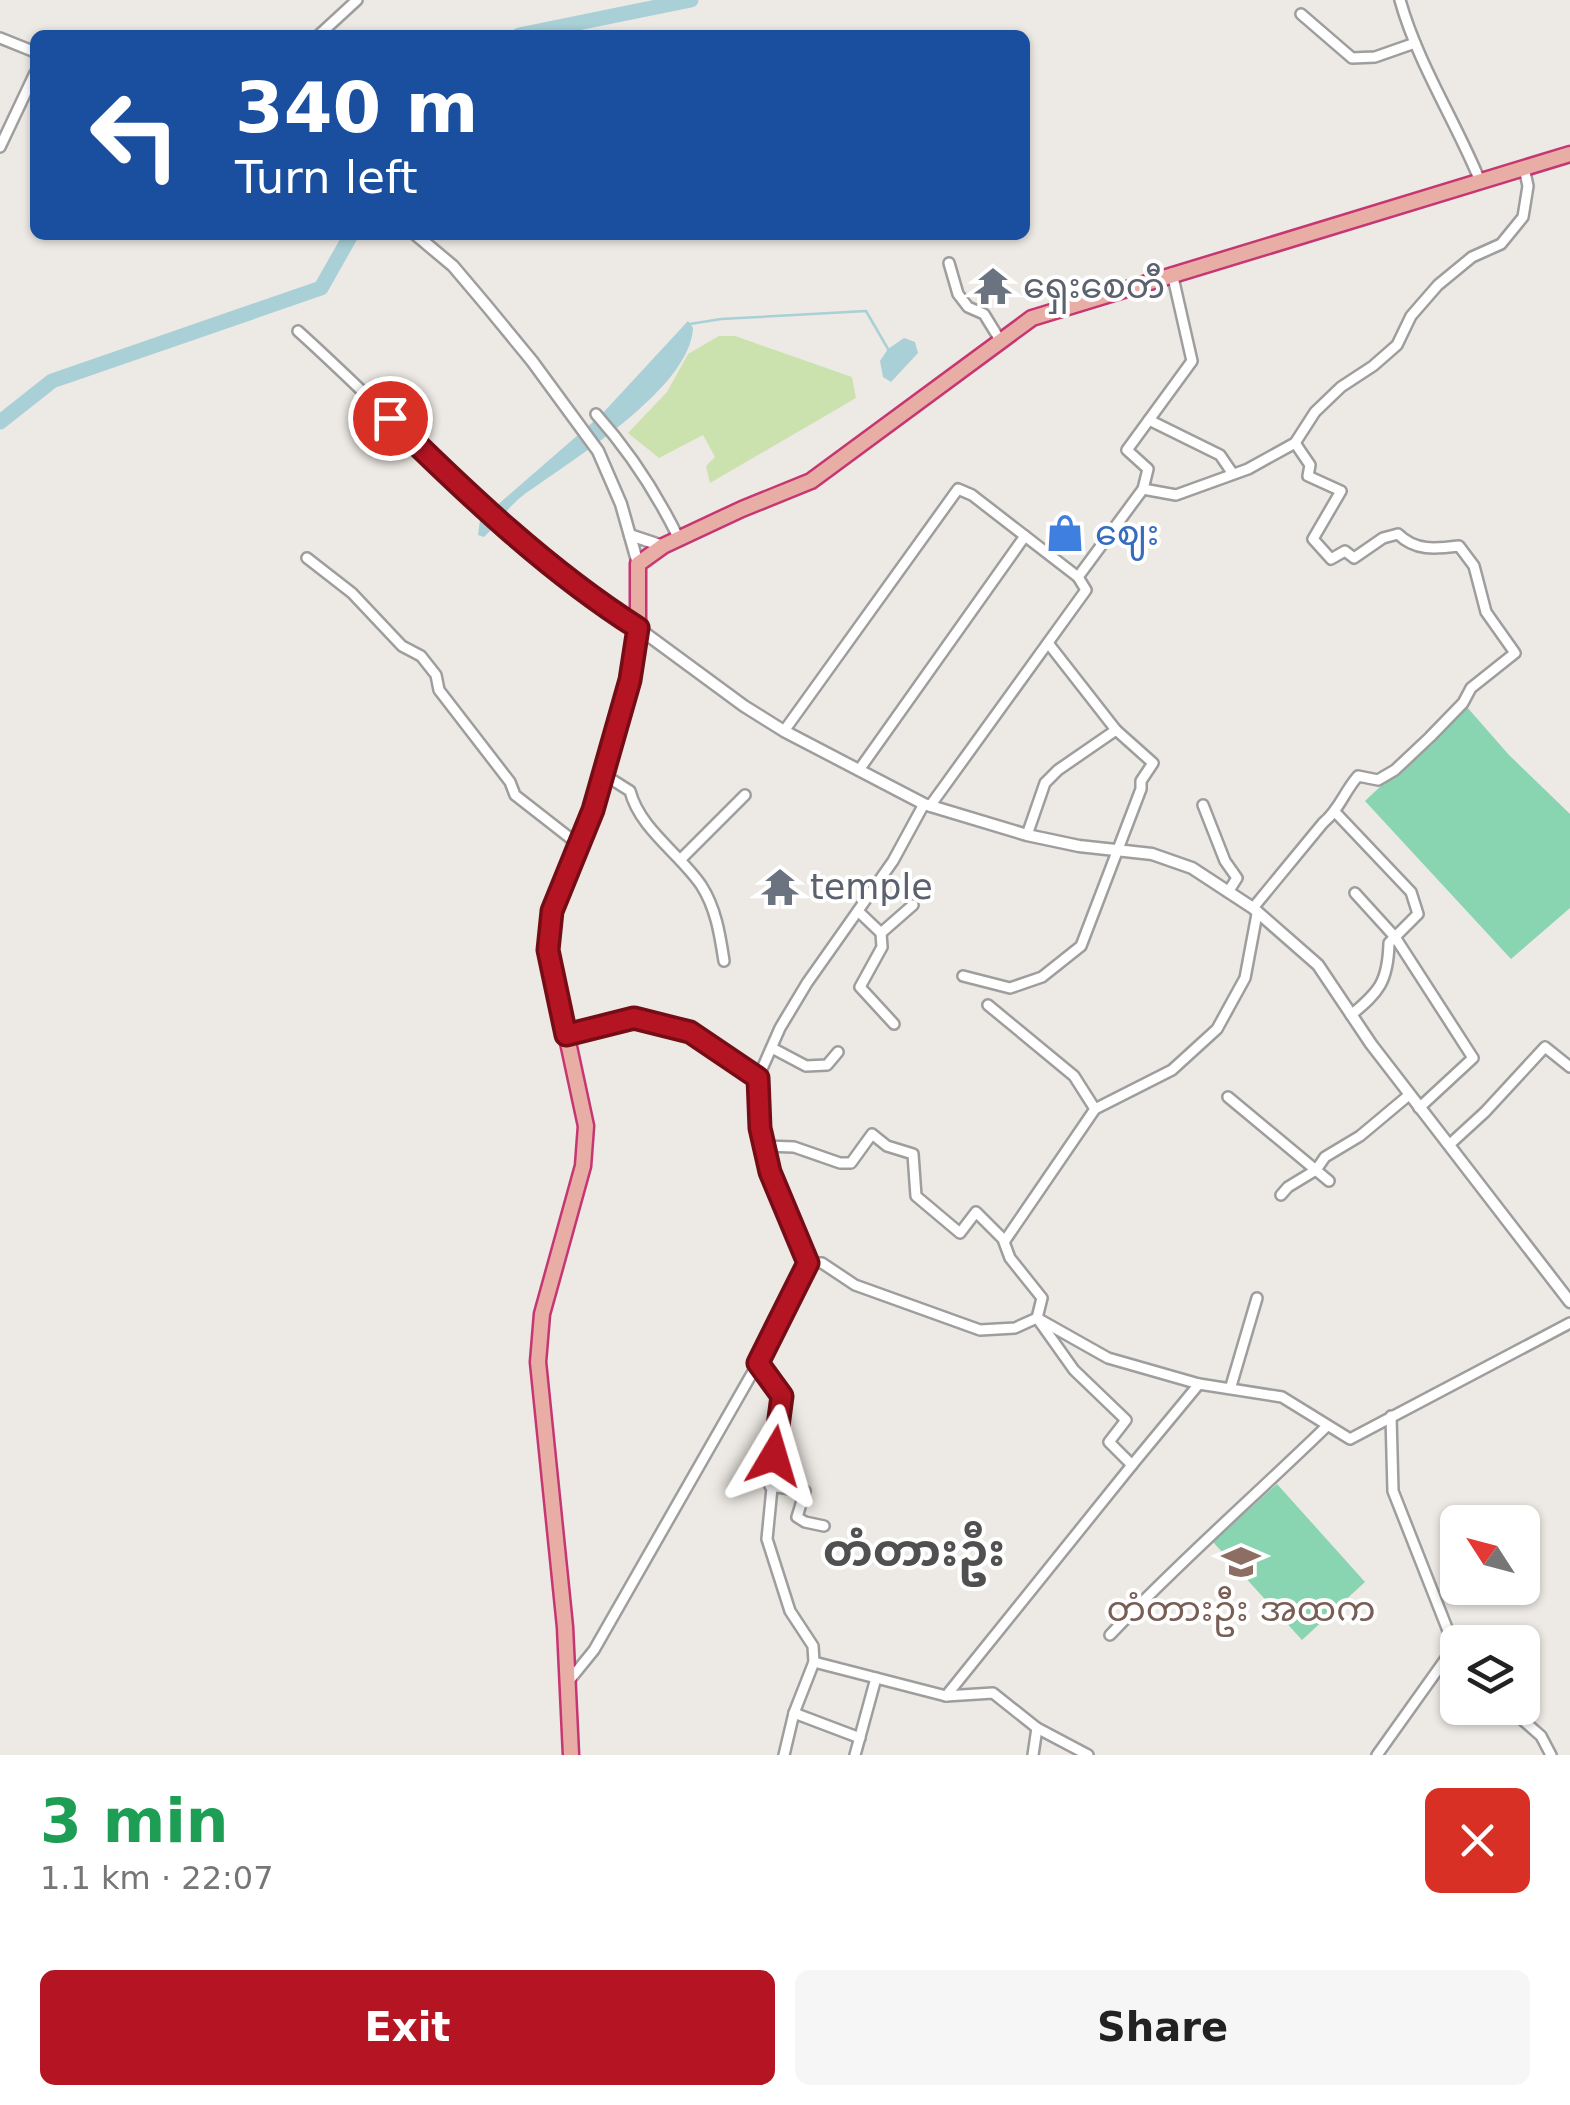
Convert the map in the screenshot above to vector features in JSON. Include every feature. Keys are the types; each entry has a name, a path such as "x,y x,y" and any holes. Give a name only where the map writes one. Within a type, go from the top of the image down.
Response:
{"highway":[{"path":"571,1755 568,1682 538,1362 542,1314 583,1166 586,1126 548,950 552,911 603,774 630,680 638,628 638,564 679,538 810,481 1032,318 1570,154"}],"street":[{"path":"324,30 356,0"},
{"path":"1400,0 1415,43 1480,181"},
{"path":"1301,14 1352,58 1375,57 1415,43"},
{"path":"0,38 30,50"},
{"path":"0,147 30,84"},
{"path":"1143,490 1176,495 1234,474 1295,443 1316,412 1341,387 1374,366 1396,345 1411,316 1438,285 1472,257 1501,244 1522,216 1528,186 1524,168"},
{"path":"421,240 454,266 532,360 598,451 638,564"},
{"path":"949,263 958,294 968,307 984,314 1000,340"},
{"path":"1078,577 1143,490 1148,469 1127,450 1192,362 1172,274"},
{"path":"298,331 503,523 610,610 784,731 927,805 1026,835 1152,854 1192,868 1255,911 1318,965 1350,1016 1409,1095 1570,1302"},
{"path":"596,414 666,511 679,538"},
{"path":"1149,420 1220,456 1234,474"},
{"path":"1005,1240 1095,1108 1172,1070 1217,1029 1245,978 1255,911 1322,824 1336,812 1342,794 1358,776 1378,780 1395,770 1463,703 1471,688 1515,653 1486,612 1474,566 1458,546 1434,549 1409,545 1398,534 1383,538 1354,558 1346,551 1331,559 1313,539 1341,491 1308,476 1310,464 1295,443"},
{"path":"568,1682 594,1650 758,1363 808,1263 770,1172 764,1146 758,1078 772,1048 807,984 927,805 1086,590 1078,577 1026,536 958,490 784,731"},
{"path":"630,536 663,546"},
{"path":"859,770 1026,536"},
{"path":"307,558 352,594 402,646 421,656 436,675 439,690 510,782 514,795 579,845"},
{"path":"963,976 1010,988 1042,977 1081,946 1141,781 1154,764 1116,730 1048,644"},
{"path":"1026,835 1045,783 1116,730"},
{"path":"603,774 630,791 635,810 704,888 718,922 724,961"},
{"path":"680,859 746,795"},
{"path":"1203,804 1225,861 1237,878 1228,892"},
{"path":"1336,812 1411,892 1418,914 1389,943 1389,962 1378,993 1350,1016"},
{"path":"1355,894 1395,937 1474,1058 1419,1108"},
{"path":"880,933 913,905"},
{"path":"858,911 880,933 882,947 860,987 894,1024"},
{"path":"988,1005 1074,1076 1095,1108"},
{"path":"566,1035 634,1018 690,1032 758,1078"},
{"path":"1448,1145 1485,1112 1544,1047 1570,1066"},
{"path":"772,1048 806,1066 827,1065 838,1052"},
{"path":"1281,1195 1409,1095"},
{"path":"1228,1097 1329,1181"},
{"path":"764,1146 794,1147 851,1163 872,1134 887,1146 913,1154 916,1196 960,1233 976,1212 1005,1240 1010,1258 1042,1298 1037,1318 1074,1370 1126,1420 1109,1442 1132,1465"},
{"path":"808,1263 822,1263 855,1286 980,1330 1015,1328 1037,1318"},
{"path":"1230,1386 1256,1298"},
{"path":"1037,1318 1108,1358 1199,1384 1282,1397 1350,1439 1570,1323"},
{"path":"758,1363 782,1396 767,1539 790,1611 813,1646 814,1662 794,1713 784,1755"},
{"path":"946,1696 1199,1384"},
{"path":"1392,1416 1393,1491 1445,1625"},
{"path":"1110,1635 1176,1565 1327,1426"},
{"path":"770,1486 805,1492 797,1516 824,1526"},
{"path":"814,1662 946,1696 993,1693 1037,1728 1088,1755"},
{"path":"1378,1755 1440,1673"},
{"path":"855,1755 876,1678"},
{"path":"794,1713 860,1738"},
{"path":"1528,1725 1541,1736 1551,1755"},
{"path":"1033,1755 1037,1728"}],"green space":[{"path":"719,336 735,336 852,377 856,398 710,483 706,466 715,457 703,435 659,458 628,433 667,392 688,354"},
{"path":"1466,706 1509,755 1570,814 1570,908 1511,959 1365,801"},
{"path":"1277,1484 1365,1582 1302,1640 1213,1542"}],"water":[{"path":"688,321 693,328 687,352 650,399 624,423 521,497 484,537 478,535 480,520 601,415"},
{"path":"904,338 915,342 918,353 891,382 883,377 880,361 888,349"}],"waterway":[{"path":"544,30 691,0"},
{"path":"0,422 52,381 321,288 348,240"},
{"path":"690,324 866,311 888,349"}],"place":[{"name":"ရှေးစေတီ","path":"993,286"},
{"name":"ဈေး","path":"1065,533"},
{"name":"temple","path":"780,887"},
{"name":"တံတားဦး အထက","path":"1241,1562"}],"district":[{"name":"တံတားဦး","path":"914,1550"}],"route":[{"path":"390,418 503,523 638,628 630,680 593,810 552,911 548,950 566,1035 634,1018 690,1032 758,1078 760,1128 770,1172 808,1263 758,1363 782,1396 774,1456"}]}
